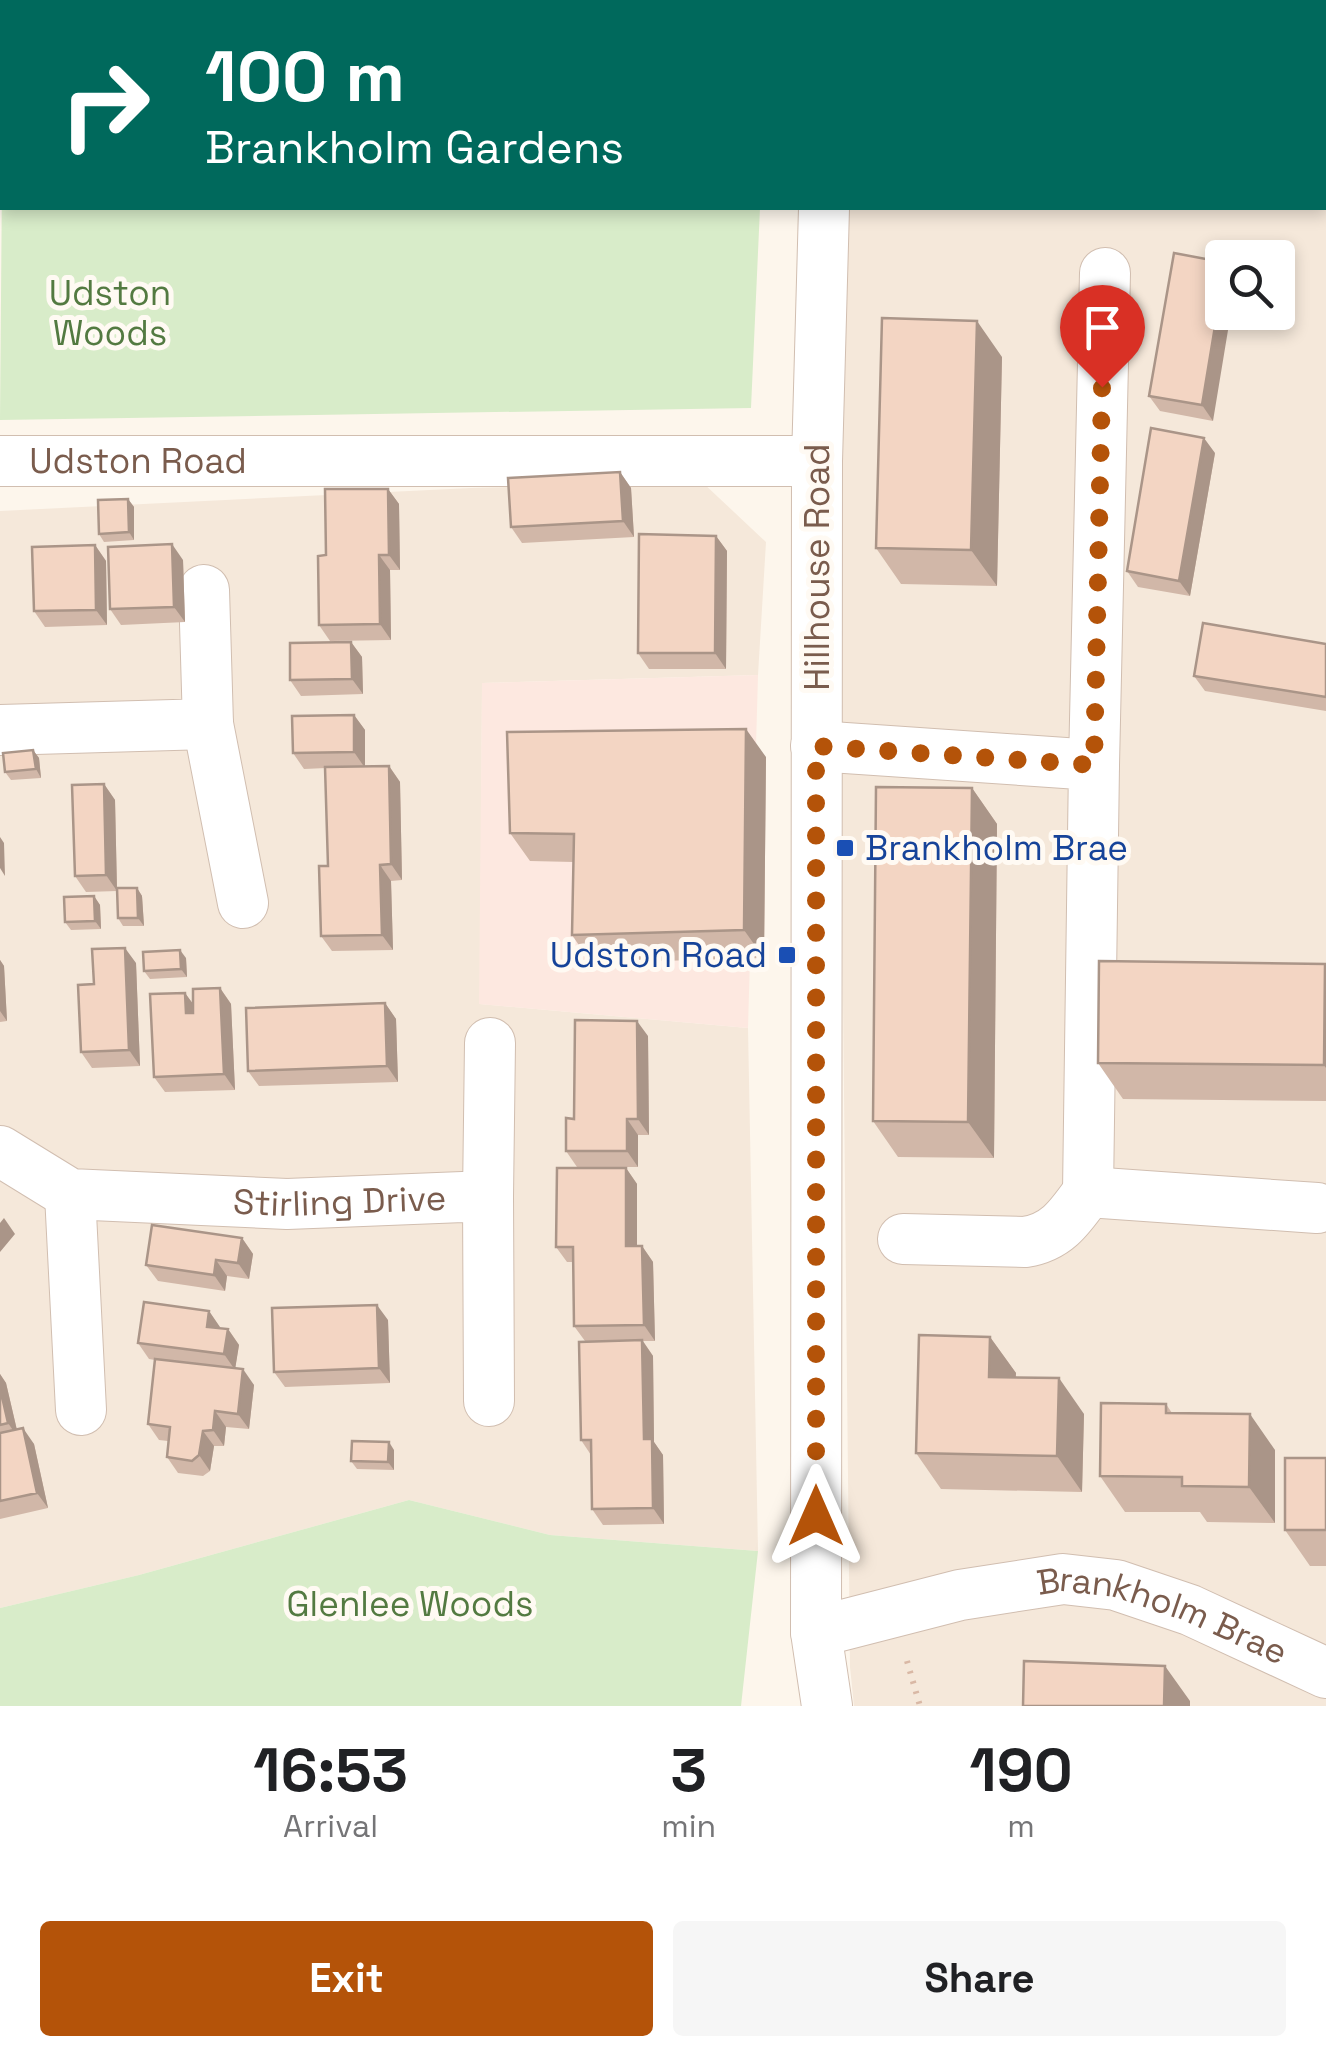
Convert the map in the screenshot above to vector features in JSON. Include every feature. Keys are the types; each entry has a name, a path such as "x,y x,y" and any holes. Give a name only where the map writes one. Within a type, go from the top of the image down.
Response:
{"street":[{"name":"Hillhouse Road","path":"824,210 817,462 816,1632 827,1706"},
{"path":"902,1239 1044,1239 1064,1226 1088,1192 1105,273"},
{"name":"Udston Road","path":"0,461 817,462"},
{"path":"204,590 208,724 243,903"},
{"path":"0,730 208,724"},
{"path":"816,746 1094,765"},
{"path":"488,1196 490,1043"},
{"name":"Stirling Drive","path":"0,1152 70,1194 287,1204 488,1196 490,1401"},
{"path":"1088,1192 1316,1208"},
{"path":"70,1194 80,1410"},
{"name":"Brankholm Brae","path":"816,1632 960,1595 1062,1578 1116,1585 1190,1610 1326,1673"}],"shaded area":[{"path":"824,210 1326,210 1326,1706 854,1706 850,1667 839,615"},
{"path":"702,482 766,542 758,675 482,683 480,1004 748,1028 758,1551 550,1535 409,1500 139,1575 0,1608 0,511 471,488"},
{"path":"758,675 748,1028 479,1004 482,683"}],"green space":[{"name":"Udston Woods","path":"2,210 760,210 751,408 0,420"},
{"name":"Glenlee Woods","path":"409,1500 550,1535 758,1551 741,1706 0,1706 0,1608 139,1575"}],"building":[{"path":"1174,253 1205,259 1205,330 1214,330 1202,405 1149,396"},
{"path":"882,318 977,321 971,550 876,548"},
{"path":"1151,428 1204,438 1179,581 1127,571"},
{"path":"620,472 623,521 511,527 508,478"},
{"path":"325,489 388,489 389,555 379,555 380,624 319,625 318,556 326,555"},
{"path":"128,499 129,532 99,534 98,500"},
{"path":"639,534 716,536 715,653 638,653"},
{"path":"172,544 174,607 110,609 108,547"},
{"path":"95,545 96,610 34,611 32,547"},
{"path":"1203,623 1326,644 1326,697 1194,676"},
{"path":"351,642 352,679 290,680 290,643"},
{"path":"354,715 354,752 293,753 292,716"},
{"path":"746,729 744,930 572,935 574,834 510,833 507,732"},
{"path":"33,750 36,769 5,772 3,753"},
{"path":"389,766 391,864 380,865 382,935 321,936 319,866 328,866 325,767"},
{"path":"104,784 106,875 75,876 72,785"},
{"path":"876,787 972,788 968,1122 873,1121"},
{"path":"117,888 137,888 138,918 118,918"},
{"path":"94,896 95,921 65,922 64,897"},
{"path":"125,948 129,1050 81,1052 78,985 94,984 92,949"},
{"path":"180,950 181,969 144,971 143,952"},
{"path":"1099,961 1325,964 1324,1065 1098,1063"},
{"path":"220,988 224,1074 154,1077 150,994 185,993 186,1013 193,1013 193,989"},
{"path":"385,1003 387,1066 248,1071 246,1008"},
{"path":"575,1020 637,1021 638,1119 627,1119 627,1151 566,1151 566,1118 574,1119"},
{"path":"557,1168 626,1168 626,1246 642,1246 644,1325 574,1326 573,1247 556,1247"},
{"path":"152,1225 242,1238 238,1263 216,1260 214,1275 146,1265"},
{"path":"144,1302 209,1311 207,1327 228,1329 224,1354 138,1343"},
{"path":"377,1305 379,1368 274,1372 272,1308"},
{"path":"919,1335 990,1337 989,1377 1059,1378 1057,1456 916,1453"},
{"path":"642,1340 644,1439 652,1439 653,1508 592,1509 591,1440 581,1440 579,1342"},
{"path":"155,1359 243,1369 238,1414 215,1411 213,1430 203,1431 199,1455 192,1461 167,1457 170,1427 148,1424"},
{"path":"0,1388 8,1423 0,1425"},
{"path":"1101,1403 1166,1404 1166,1413 1250,1414 1249,1487 1182,1486 1182,1477 1100,1476"},
{"path":"23,1428 37,1493 0,1501 0,1433"},
{"path":"352,1441 389,1442 388,1462 351,1461"},
{"path":"1285,1458 1326,1458 1326,1530 1285,1530"},
{"path":"1024,1661 1165,1666 1164,1706 1023,1706"}],"place":[{"name":"Brankholm Brae","path":"845,848"},
{"name":"Udston Road","path":"787,955"}],"route":[{"path":"816,1516 816,746 1094,765 1102,387"}]}
